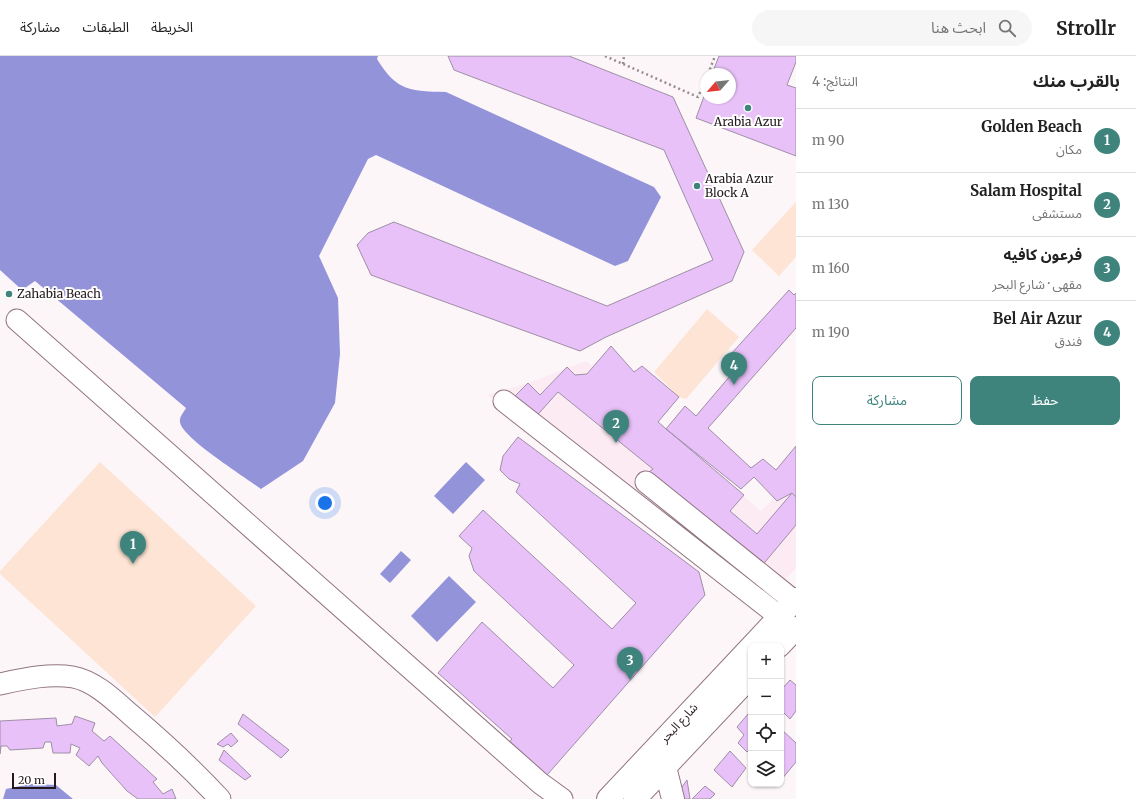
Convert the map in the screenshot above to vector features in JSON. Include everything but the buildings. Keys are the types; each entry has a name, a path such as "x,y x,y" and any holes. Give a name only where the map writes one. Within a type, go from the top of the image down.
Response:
{"main road":[{"name":"شارع البحر","path":"780,643 795,600"},
{"name":"شارع البحر","path":"758,643 788,623"},
{"name":"شارع البحر","path":"608,799 748,651"},
{"name":"شارع البحر","path":"635,799 748,679"},
{"path":"665,767 673,799"}],"lane":[{"path":"17,320 540,783 562,799"},
{"path":"504,401 788,623"},
{"path":"646,482 795,600"},
{"path":"0,684 57,675 74,677 93,685 113,699 177,753 220,799"}],"path":[{"path":"605,56 698,98 700,93"},
{"path":"623,64 624,56"},
{"path":"710,68 715,56"}],"shaded area":[{"path":"796,202 796,257 779,276 752,250"},
{"path":"707,309 739,337 686,399 679,397 654,372"},
{"path":"586,361 761,511 782,491 796,503 796,568 763,604 487,395 528,383"},
{"path":"100,462 256,606 155,717 0,574 0,571"}],"water":[{"path":"0,56 378,56 377,59 391,78 406,88 423,91 446,92 654,187 661,197 628,261 615,266 376,155 368,159 319,256 338,298 340,354 335,403 303,461 261,489 215,457 191,437 183,429 180,422 181,416 186,408 35,281 22,290 0,270"},
{"path":"466,462 485,480 453,514 434,496"},
{"path":"401,551 411,560 390,583 380,574"},
{"path":"449,576 476,602 437,642 411,616"},
{"path":"30,784 56,785 73,799 3,799 6,789"}],"place":[{"name":"Arabia Azur","path":"748,108"},
{"name":"Arabia Azur Block A","path":"697,186"},
{"name":"Zahabia Beach","path":"9,294"},
{"name":"Bel Air Azur","path":"734,385"},
{"name":"Salam Hospital","path":"616,443"},
{"name":"Golden Beach","path":"133,564"},
{"name":"فرعون كافيه","path":"630,680"}]}
